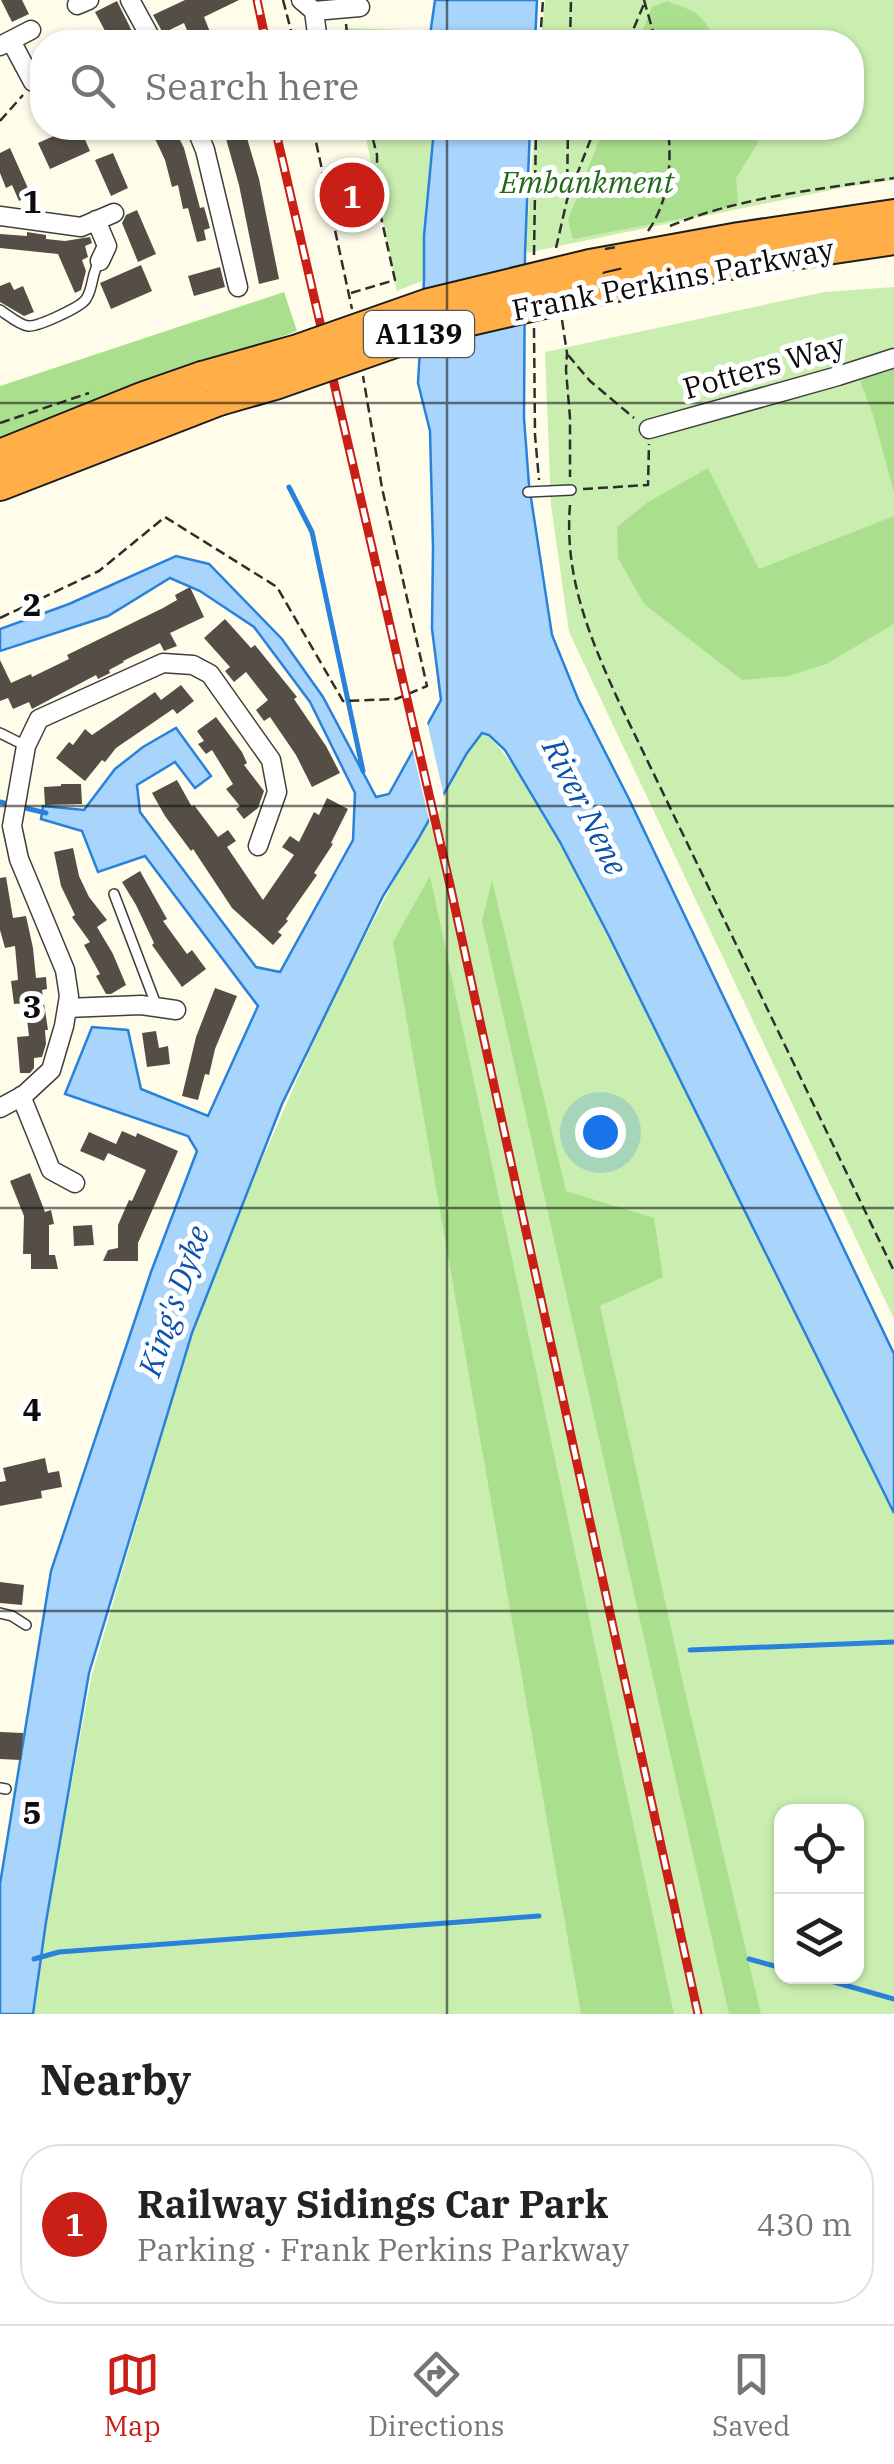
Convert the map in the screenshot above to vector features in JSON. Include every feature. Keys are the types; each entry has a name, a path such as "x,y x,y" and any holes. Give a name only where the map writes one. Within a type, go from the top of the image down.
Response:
{"highway":[{"name":"Frank Perkins Parkway","path":"0,485 298,350 429,304 590,266 894,215"},
{"name":"Frank Perkins Parkway","path":"0,454 142,398 275,384 432,329 625,284 894,239"}],"street":[{"path":"130,0 146,30"},
{"path":"315,30 308,5 360,7"},
{"path":"30,30 5,43 30,78"},
{"path":"201,140 238,287"},
{"path":"0,216 81,227 105,217 109,253"},
{"name":"Potters Way","path":"648,429 894,358"},
{"path":"0,1108 52,1070 69,996 65,970 19,859 12,826 26,746 39,719 163,663 193,665 210,674 271,760 277,792 258,846"},
{"path":"66,1008 141,1005 166,1009"},
{"path":"21,1096 52,1170 75,1183"}],"lane":[{"path":"0,310 25,326 35,326 84,303 96,265 109,253"},
{"path":"528,492 571,490"},
{"path":"0,733 26,746"},
{"path":"114,894 166,1009"},
{"path":"0,1613 26,1625"}],"path":[{"path":"282,0 291,30"},
{"path":"541,30 543,0"},
{"path":"570,30 571,0"},
{"path":"633,30 644,1"},
{"path":"644,1 652,30"},
{"path":"346,24 347,30"},
{"path":"0,121 30,86"},
{"path":"316,140 352,312"},
{"path":"349,293 395,280 377,199 373,140"},
{"path":"534,238 536,140"},
{"path":"568,140 567,200 590,140"},
{"path":"668,140 666,195 658,218 644,237 690,218 748,204 894,178"},
{"path":"571,490 648,486 648,429 590,381 567,353 570,536 575,590 592,641 894,1271"},
{"path":"0,618 99,572 165,517 278,587 343,701 396,700 427,686 382,488 362,371"},
{"path":"534,377 538,480"}],"green space":[{"name":"Embankment","path":"545,0 894,0 894,180 525,253 534,140 864,140 864,30 542,30"},
{"path":"667,1 685,8 697,14 709,30 643,30 652,7"},
{"path":"366,140 433,140 424,280 397,291"},
{"path":"599,140 757,140 736,178 738,203 715,212 573,239 568,220"},
{"path":"894,287 894,1319 569,632 551,505 545,352 824,292"},
{"path":"284,292 297,331 0,440 0,386"},
{"path":"894,364 894,493 858,375"},
{"path":"708,468 759,569 894,516 894,624 826,664 789,676 742,680 644,604 618,558 617,527 648,502"},
{"path":"482,733 511,764 568,858 894,1513 894,2014 33,2014 91,1678 192,1333 326,1013 400,869"},
{"path":"430,876 674,2014 581,2014 393,942"},
{"path":"492,880 566,1191 654,1218 663,1277 600,1306 761,2014 729,2014 482,921"}],"water":[{"path":"435,0 537,0 536,30 431,30"},
{"path":"433,140 530,140 524,418 529,485 552,635 578,699 894,1354 894,1513 560,842 505,750 482,733 383,896 282,1104 192,1333 89,1673 33,2014 0,2014 0,1884 51,1571 151,1272 197,1151 188,1136 65,1094 92,1027 128,1030 141,1089 208,1116 258,1006 145,856 98,872 82,831 41,819 43,806 84,810 115,769 176,728 211,776 195,788 175,762 137,785 140,812 256,967 280,972 353,840 355,793 310,702 254,627 200,591 170,578 108,616 0,651 0,629 69,604 176,556 209,564 282,639 323,697 376,797 389,794 441,700 432,629 430,431 418,383 424,236"}],"pier":[{"path":"426,717 445,801 431,828 411,743"}],"building":[{"path":"1,0 22,0 29,14 12,22"},
{"path":"185,0 239,0 204,17 209,30 187,30 184,23 161,30 153,15"},
{"path":"117,1 131,30 105,30 95,12"},
{"path":"85,140 90,151 50,169 38,143"},
{"path":"156,140 180,140 200,208 204,207 210,228 204,230 206,240 197,242 188,208 183,209 178,185 172,187"},
{"path":"226,140 248,140 279,279 259,284"},
{"path":"10,148 31,195 19,201 12,185 6,188 0,173 0,153"},
{"path":"113,153 128,188 111,196 95,160"},
{"path":"137,210 156,254 138,262 122,223 126,215"},
{"path":"27,232 65,241 90,237 92,243 85,246 88,257 82,260 86,271 81,290 75,293 58,254 0,248 0,234 27,236"},
{"path":"141,265 152,291 111,309 100,283"},
{"path":"220,267 225,287 194,296 188,276"},
{"path":"10,282 14,290 23,286 34,312 24,316 0,302 0,286"},
{"path":"190,587 204,617 170,633 177,646 164,651 160,643 123,661 110,673 98,679 96,675 32,709 29,702 13,709 8,698 0,701 0,660 11,683 31,674 32,677 69,659 67,655 163,608"},
{"path":"225,619 251,648 255,645 297,697 294,699 340,773 312,787 270,717 264,721 256,710 268,700 246,672 234,682 225,671 230,667 204,638"},
{"path":"181,685 194,701 177,714 173,709 116,748 85,781 56,758 85,729 92,735 155,692 161,700"},
{"path":"216,717 264,791 258,808 244,819 236,809 240,806 226,789 233,784 212,750 206,754 198,744 204,741 197,731"},
{"path":"177,780 192,807 218,837 228,830 236,841 227,847 263,900 294,855 282,847 290,836 299,842 314,812 319,815 327,798 348,809 333,844 314,873 317,875 273,945 232,908 193,849 165,816 152,793"},
{"path":"81,784 82,804 45,805 44,787"},
{"path":"73,848 79,876 107,920 97,927 126,985 111,994 106,994 96,976 100,974 84,945 90,942 72,917 75,915 61,886 54,852"},
{"path":"140,871 167,919 163,921 187,954 192,950 206,969 182,987 152,945 122,882"},
{"path":"6,877 13,918 26,916 36,978 46,977 47,989 42,990 48,1030 46,1044 42,1057 34,1058 30,1073 20,1073 17,1037 29,1036 25,1003 14,1004 11,981 18,980 15,946 5,948 0,930 0,878"},
{"path":"215,988 237,996 198,1100 182,1096 196,1037"},
{"path":"156,1031 159,1048 168,1046 170,1064 147,1067 142,1033"},
{"path":"122,1131 136,1137 137,1133 178,1151 138,1243 138,1261 103,1261 108,1250 118,1248 118,1225 146,1170 108,1153 104,1161 80,1151 89,1132 116,1144"},
{"path":"30,1173 45,1212 51,1210 54,1224 49,1225 49,1255 55,1255 58,1269 31,1269 31,1254 23,1254 24,1216 10,1181"},
{"path":"92,1225 94,1245 74,1246 73,1226"},
{"path":"45,1458 48,1473 59,1471 62,1487 41,1491 42,1498 0,1506 0,1482 6,1481 3,1468"},
{"path":"0,1582 24,1585 22,1605 0,1603"},
{"path":"0,1732 23,1733 21,1760 0,1759"}],"waterway":[{"path":"289,487 312,532 363,771"},
{"path":"0,802 46,813"},
{"path":"690,1650 894,1642"},
{"path":"34,1959 59,1952 539,1916"},
{"path":"749,1959 774,1966"},
{"path":"841,1984 894,1999"}],"railway":[{"path":"257,0 263,30"},
{"path":"278,140 450,885 698,2014"}],"place":[{"name":"Railway Sidings Car Park","path":"352,195"}],"water label":[{"name":"River Nene","path":"585,807"},
{"name":"King's Dyke","path":"174,1301"}]}
